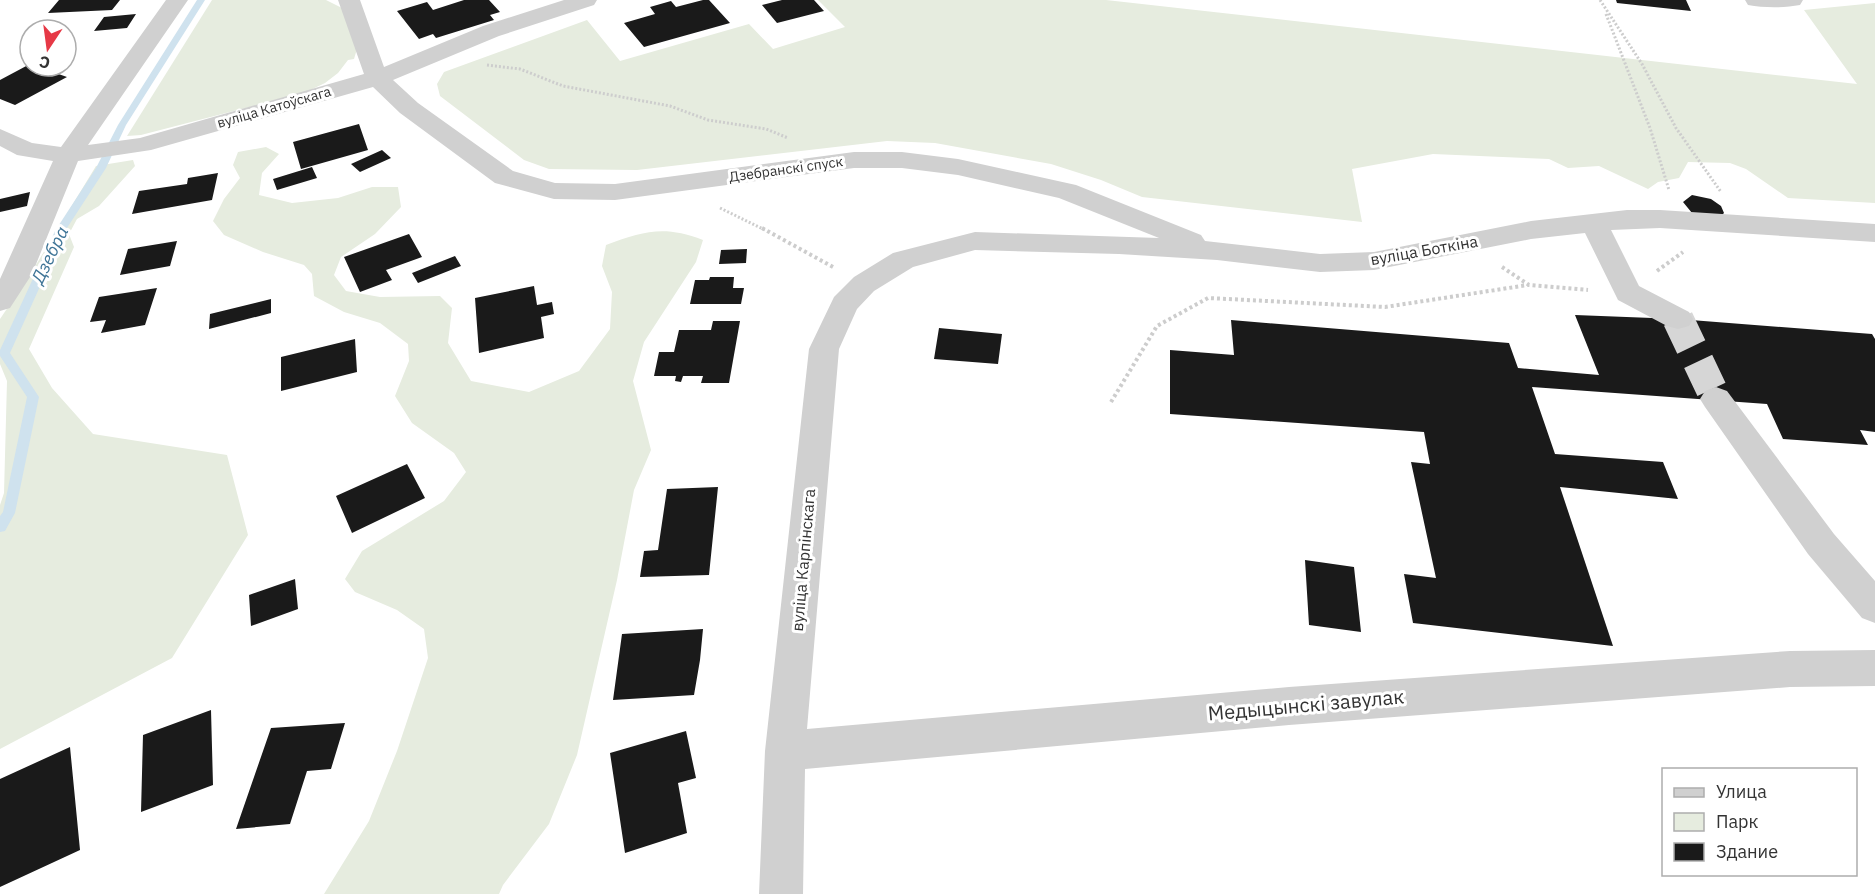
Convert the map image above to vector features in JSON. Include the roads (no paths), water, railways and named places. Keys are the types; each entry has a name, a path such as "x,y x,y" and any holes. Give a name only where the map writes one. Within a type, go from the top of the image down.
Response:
{"street":[{"path":"0,301 18,274 79,154 177,0"},
{"path":"349,0 377,78"},
{"name":"вуліца Катоўскага","path":"0,136 26,150 79,154 142,145 377,78 491,32 586,0"},
{"path":"1756,0 1792,0"},
{"name":"Дзебранскі спуск","path":"377,78 409,108 504,177 554,191 615,192 854,160 902,160 958,167 1067,191 1217,251"},
{"name":"вуліца Боткіна","path":"903,260 975,242 1217,251 1320,263 1374,261 1531,230 1627,219 1660,219 1875,233"},
{"path":"1594,223 1628,293 1678,319"},
{"name":"вуліца Карпінскага","path":"781,894 785,751 824,349 844,304 864,284 903,260"},
{"path":"1716,399 1821,544 1875,607"},
{"name":"Медыцынскі завулак","path":"785,751 1300,705 1790,669 1875,668"}],"waterway":[{"name":"Дзебра","path":"0,527 9,513 33,397 4,353 60,231 101,168 122,125 201,0"}],"tunnel":[{"path":"1678,319 1716,399"}]}
